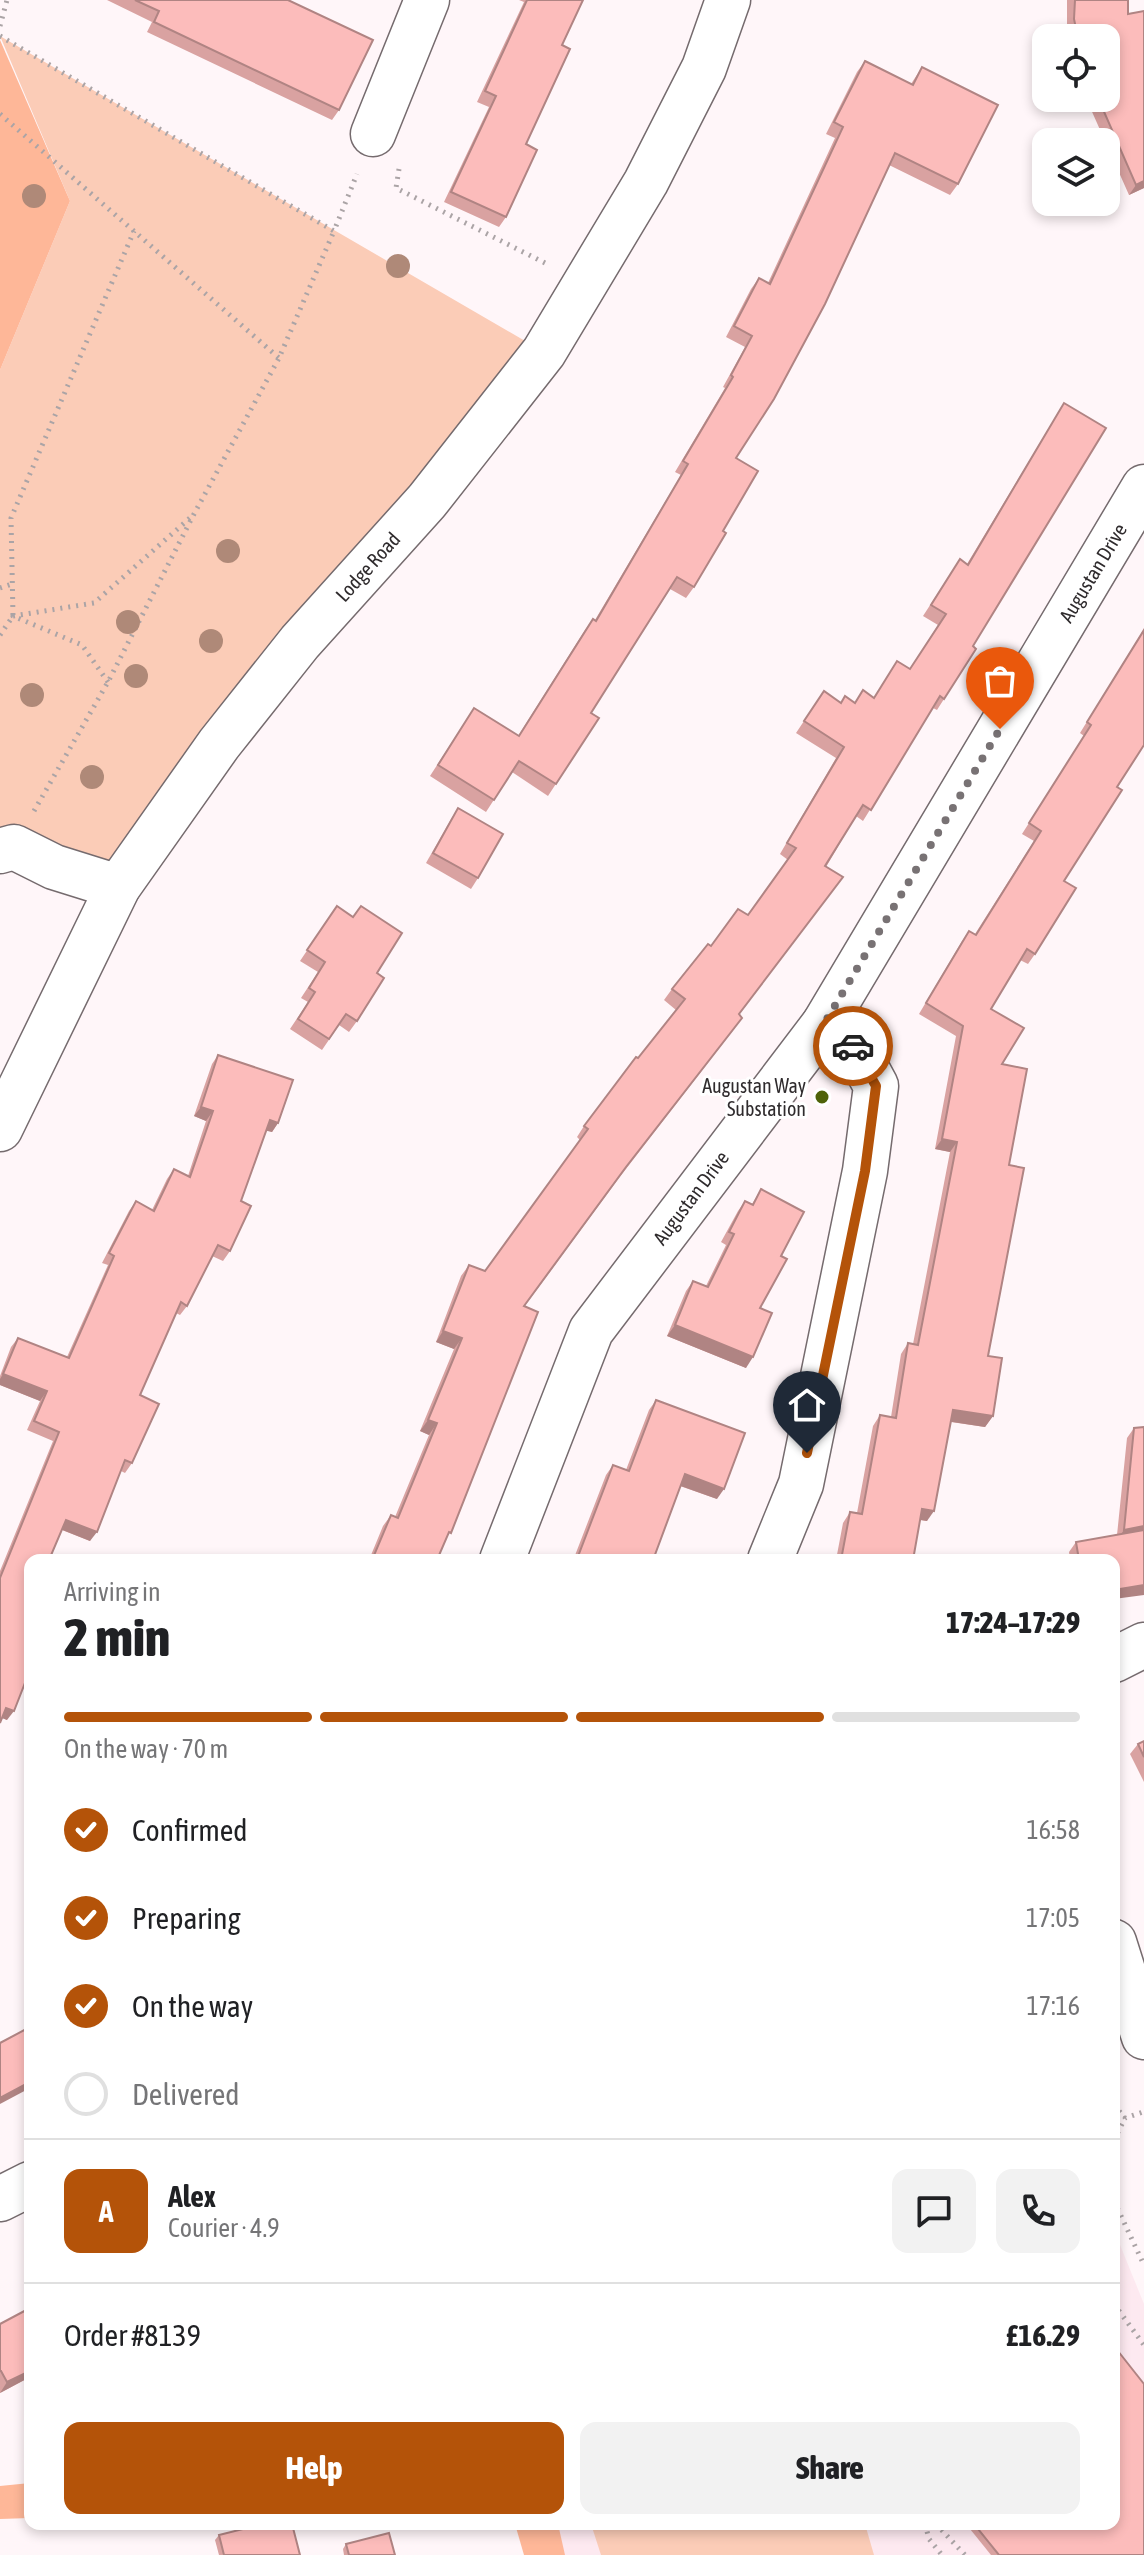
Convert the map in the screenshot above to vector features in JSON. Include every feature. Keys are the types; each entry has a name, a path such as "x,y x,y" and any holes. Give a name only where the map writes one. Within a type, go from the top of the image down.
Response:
{"street":[{"path":"373,134 427,0"},
{"name":"Lodge Road","path":"0,1129 118,887 228,733 300,642 427,501 544,352 646,182 689,100 728,0"},
{"name":"Augustan Drive","path":"504,1554 591,1331 824,1024 1144,487"},
{"path":"7,849 118,887"},
{"path":"772,1554 801,1484 865,1171 876,1086 855,1047 824,1024"},
{"path":"1120,1657 1144,1645"},
{"path":"1120,1961 1144,2037"},
{"path":"0,2199 24,2187"}],"path":[{"path":"0,26 7,0"},
{"path":"0,36 334,231"},
{"path":"0,114 279,358"},
{"path":"7,849 108,682 279,358 373,134"},
{"path":"396,188 585,284"},
{"path":"0,635 13,616 11,518 134,231"},
{"path":"13,616 94,603 194,514"},
{"path":"0,588 12,584"},
{"path":"13,616 82,645 108,682"},
{"path":"1120,2128 1125,2118 1143,2112 1144,2108"},
{"path":"1120,2112 1125,2118"},
{"path":"1120,2214 1144,2265"},
{"path":"1120,2312 1144,2345"},
{"path":"927,2530 929,2539 942,2555"},
{"path":"942,2530 965,2555"}],"shaded area":[{"path":"0,36 544,352 118,887 0,851 0,370 70,201"},
{"path":"0,40 70,201 0,370"},
{"path":"1120,2245 1144,2304 1144,2555 544,2555 538,2530 1120,2530"},
{"path":"24,2484 24,2518 0,2519 0,2486"},
{"path":"517,2530 559,2530 565,2555 524,2555"},
{"path":"593,2530 867,2530 874,2555 601,2555"}],"building":[{"path":"135,0 288,0 373,40 339,110 154,22 159,11"},
{"path":"527,0 583,0 562,45 570,49 526,144 537,150 506,217 451,192 496,96 485,91"},
{"path":"1075,0 1128,0 1128,14 1144,11 1144,181 1136,185 1120,148 1120,128 1111,128 1104,112 1120,112 1120,24 1075,24"},
{"path":"865,61 913,85 922,67 998,105 958,184 895,153 825,304 774,399 736,458 758,471 694,587 677,577 591,713 599,718 556,784 519,761 494,800 438,765 474,708 519,736 593,619 596,621 688,464 683,461 733,377 731,375 752,336 734,326 759,278 770,284 843,127 834,122"},
{"path":"1064,403 1106,428 944,699 940,696 871,810 863,805 825,866 843,877 739,1014 742,1018 626,1167 524,1306 538,1312 451,1533 440,1554 375,1554 391,1515 398,1518 437,1423 428,1420 462,1338 443,1331 469,1265 485,1271 588,1129 584,1126 685,999 672,989 708,944 711,946 738,909 748,915 796,848 787,843 844,747 804,721 824,691 841,703 845,696 855,703 863,690 874,698 897,661 910,669 946,614 931,605 960,559 968,565"},
{"path":"1144,630 1144,745 1117,787 1122,790 1064,881 1076,888 1035,954 1027,949 991,1009 1024,1028 1002,1064 1027,1069 1009,1165 1024,1168 988,1356 1002,1358 993,1416 953,1410 934,1511 922,1509 914,1554 842,1554 850,1512 862,1514 880,1415 896,1418 908,1343 918,1345 957,1142 942,1139 963,1026 926,1003 969,931 976,935 1041,831 1029,823 1091,725 1087,722"},
{"path":"458,808 503,834 478,878 433,853"},
{"path":"337,906 353,917 361,906 402,933 377,973 384,978 357,1021 346,1014 329,1039 298,1019 315,992 309,988 325,962 307,950"},
{"path":"218,1055 293,1080 278,1123 270,1120 241,1201 251,1206 230,1251 218,1245 187,1306 181,1302 140,1395 159,1404 132,1463 125,1460 97,1532 66,1520 52,1554 24,1554 24,1685 14,1711 6,1708 0,1723 0,1578 59,1432 34,1421 47,1391 3,1374 18,1338 69,1358 114,1256 109,1253 136,1201 154,1211 174,1169 190,1177 213,1111 201,1107"},
{"path":"761,1189 804,1212 781,1256 787,1259 760,1308 772,1313 753,1357 675,1325 693,1281 708,1287 734,1234 729,1232 745,1201 753,1205"},
{"path":"656,1400 745,1433 724,1489 685,1474 655,1554 579,1554 613,1465 629,1471"},
{"path":"1144,1427 1144,1526 1124,1530 1134,1428"},
{"path":"1144,1530 1144,1585 1120,1589 1120,1554 1078,1554 1076,1542"},
{"path":"1144,1741 1144,1757 1138,1744"},
{"path":"24,2030 24,2085 0,2098 0,2043"},
{"path":"24,2311 24,2374 7,2382 0,2371 0,2324"},
{"path":"1120,2354 1144,2384 1144,2555 999,2555 979,2530 1120,2530"},
{"path":"239,2530 294,2530 300,2555 224,2555 219,2535"},
{"path":"389,2533 395,2555 349,2555 346,2544"}],"way so far":[{"path":"853,1046 824,1024 1000,729"}],"place":[{"name":"Augustan Way Substation","path":"822,1097"}],"route":[{"path":"807,1453 865,1171 876,1086 853,1046"}]}
